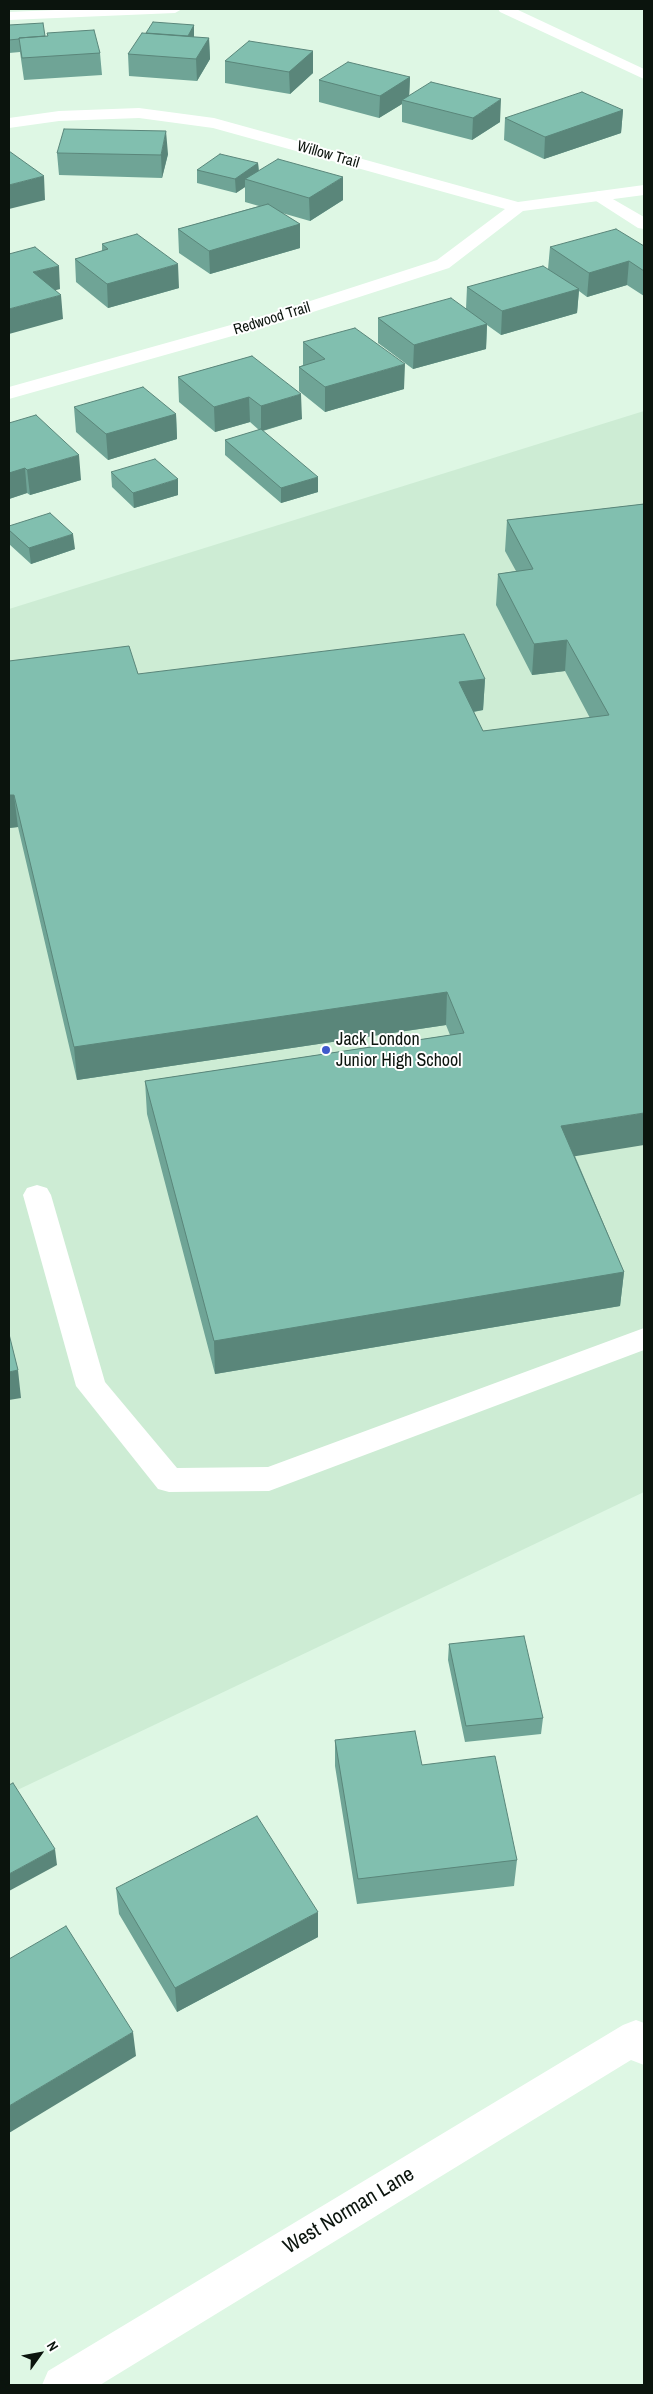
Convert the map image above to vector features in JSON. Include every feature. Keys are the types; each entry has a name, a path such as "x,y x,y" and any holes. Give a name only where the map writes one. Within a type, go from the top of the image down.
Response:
{"street":[{"path":"9,16 175,9"},
{"path":"505,9 644,75"},
{"name":"Willow Trail","path":"9,122 59,116 139,114 214,123 518,207 644,190"},
{"path":"599,196 644,224"},
{"name":"Redwood Trail","path":"9,393 276,318 443,264 518,207"},
{"path":"37,1195 91,1386 169,1480 269,1479 644,1339"},
{"name":"West Norman Lane","path":"62,2385 640,2042"}],"shaded area":[{"name":"Jack London Junior High School","path":"644,411 644,1492 9,1794 9,609"}],"building":[{"path":"153,22 194,25 188,36 146,33"},
{"path":"43,23 45,36 9,40 9,25"},
{"path":"94,30 100,53 22,58 19,38 48,36 47,33"},
{"path":"142,33 209,38 196,59 128,54"},
{"path":"249,41 313,51 289,72 225,61"},
{"path":"348,62 410,77 380,96 319,80"},
{"path":"431,82 501,99 473,118 402,100"},
{"path":"582,92 623,110 545,137 505,118"},
{"path":"64,129 166,131 161,155 57,153"},
{"path":"9,151 44,176 9,185"},
{"path":"220,154 258,163 235,179 197,170"},
{"path":"278,159 343,177 309,198 245,179"},
{"path":"268,204 300,224 209,251 178,229"},
{"path":"616,229 644,246 644,271 629,261 589,273 550,247"},
{"path":"137,234 178,264 107,284 75,259 108,249 102,244"},
{"path":"35,247 59,266 33,272 61,295 9,309 9,254"},
{"path":"543,266 579,289 502,311 467,287"},
{"path":"451,298 487,324 414,345 378,318"},
{"path":"355,328 405,364 325,387 299,367 325,359 303,342"},
{"path":"252,356 301,394 261,406 249,397 214,407 178,377"},
{"path":"143,387 176,414 106,434 74,407"},
{"path":"36,415 79,455 27,470 25,468 9,473 9,423"},
{"path":"261,429 318,477 281,488 225,440"},
{"path":"155,459 178,479 133,493 111,472"},
{"path":"644,504 644,1113 561,1126 624,1272 214,1341 145,1081 464,1033 447,992 74,1047 14,795 9,795 9,661 129,646 138,674 464,634 485,679 459,682 483,731 609,715 567,640 534,644 498,574 533,569 507,520"},
{"path":"50,513 73,534 29,548 9,530 9,526"},
{"path":"9,1334 18,1370 9,1372"},
{"path":"524,1636 543,1718 466,1726 449,1644"},
{"path":"415,1731 422,1765 495,1756 517,1860 358,1879 335,1740"},
{"path":"13,1783 55,1849 9,1874 9,1785"},
{"path":"257,1816 318,1912 175,1988 116,1888"},
{"path":"66,1926 133,2032 9,2106 9,1959"}],"place":[{"name":"Jack London Junior High School","path":"326,1050"}]}
